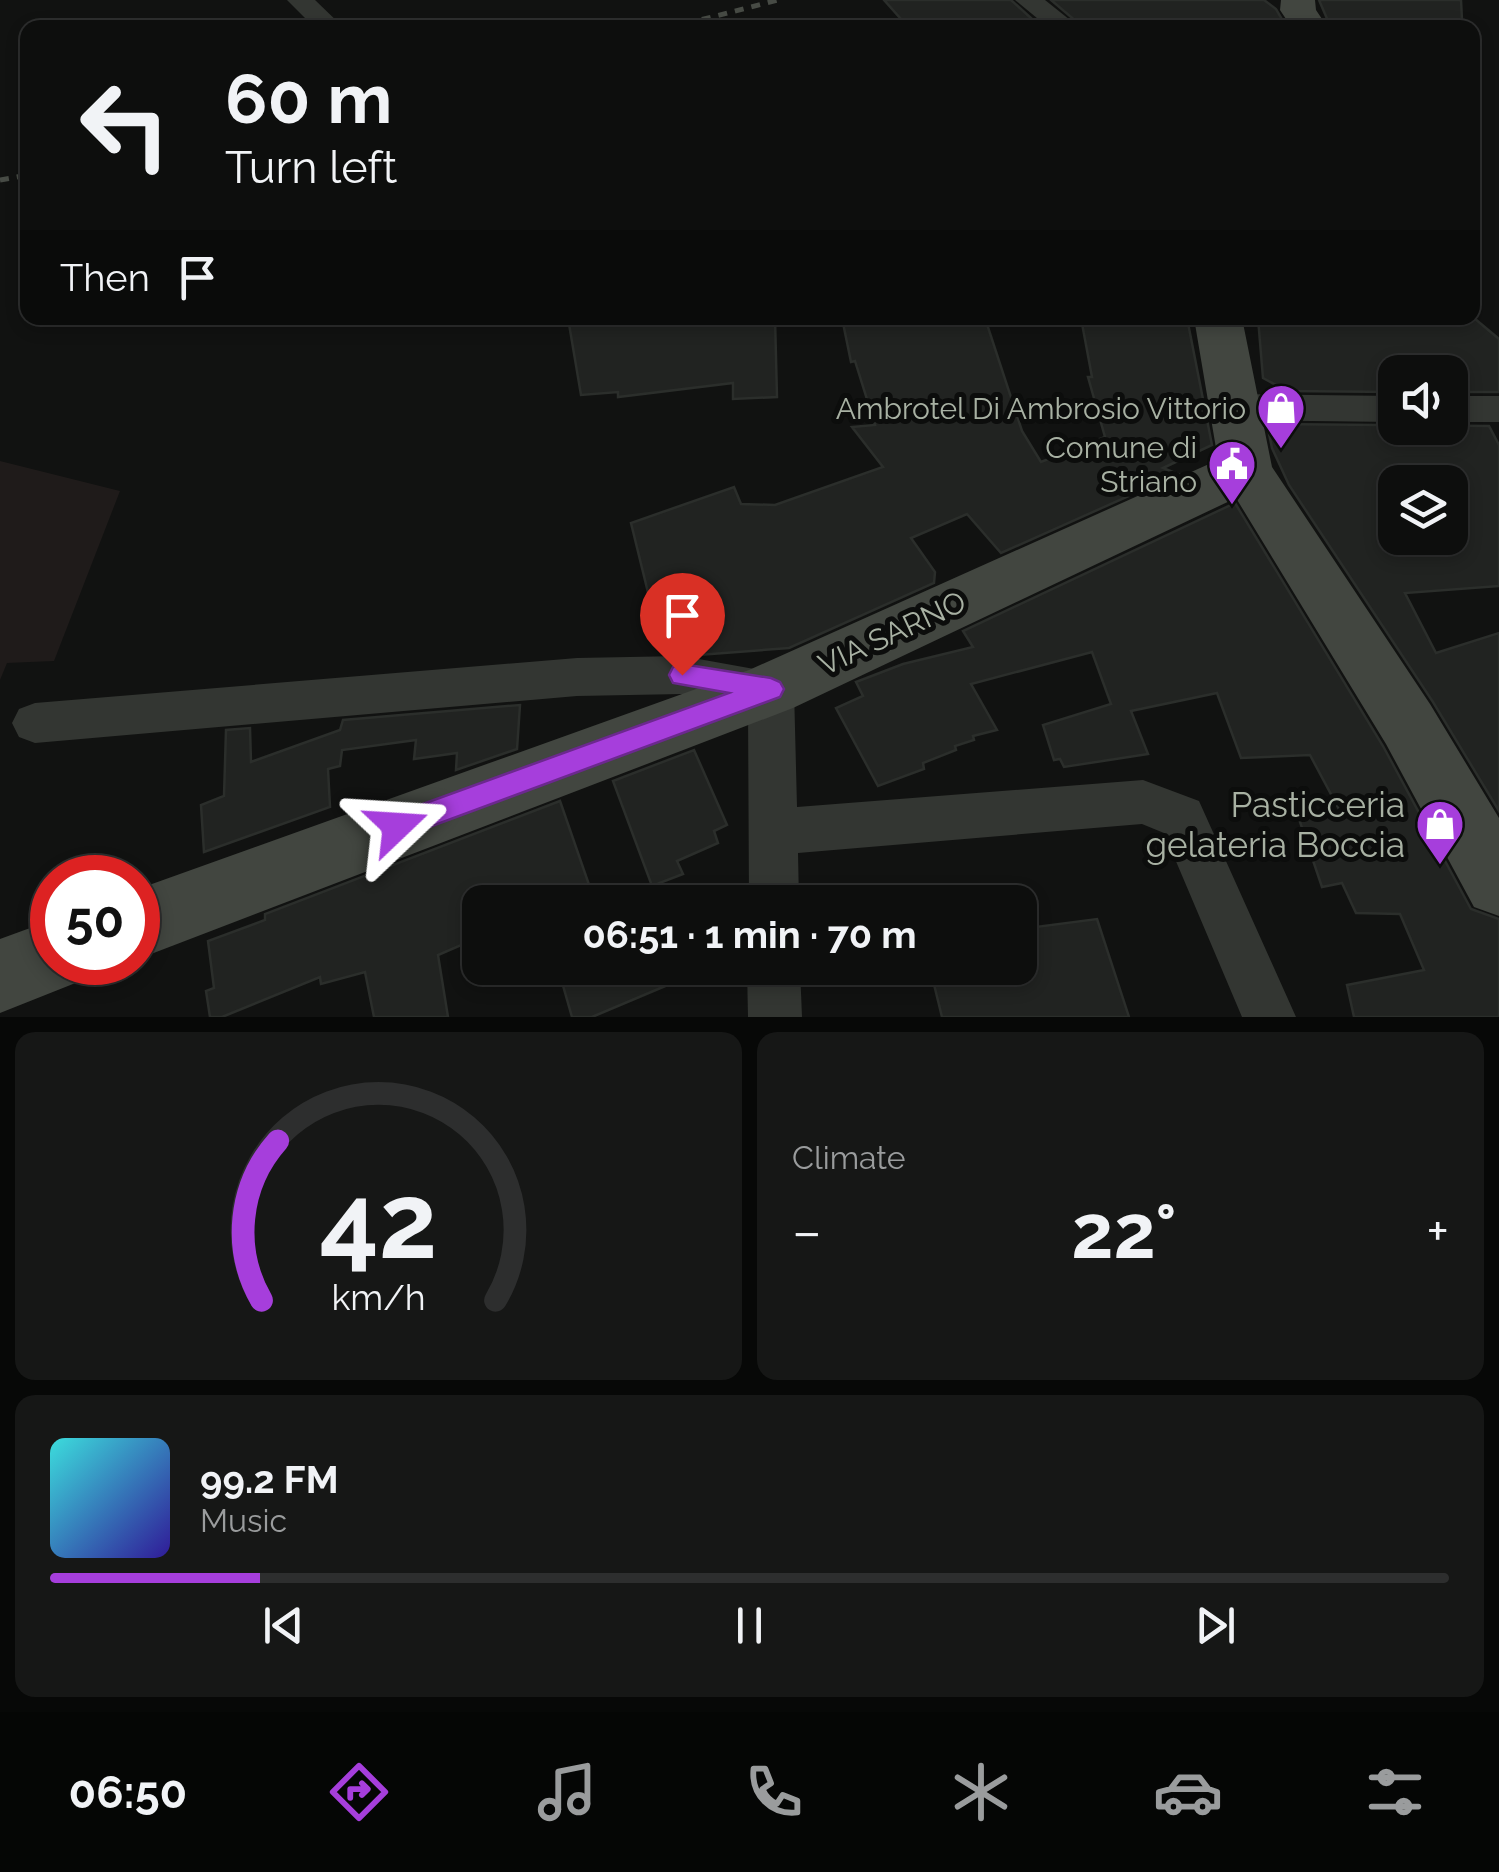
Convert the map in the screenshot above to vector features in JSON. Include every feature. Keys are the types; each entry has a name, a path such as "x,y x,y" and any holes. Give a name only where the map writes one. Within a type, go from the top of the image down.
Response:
{"main road":[{"path":"1219,325 1246,470 1408,724 1499,883"},
{"name":"VIA SARNO","path":"160,916 771,689 1246,470"},
{"path":"0,976 30,964"}],"street":[{"path":"300,0 322,20"},
{"path":"1028,0 1055,20"},
{"path":"1232,407 1378,408"},
{"path":"1468,409 1499,409"},
{"path":"35,724 578,677 682,675 771,689 774,885"},
{"path":"773,832 1143,802 1182,816 1269,1017"},
{"path":"774,985 775,1017"}],"shaded area":[{"path":"0,461 120,491 54,661 7,663 0,680"}],"building":[{"path":"884,0 1011,0 1033,20 902,20"},
{"path":"1051,0 1264,0 1282,20 1075,20"},
{"path":"1319,0 1461,0 1462,20 1328,20"},
{"path":"1480,323 1499,339 1499,392 1468,392 1468,355 1378,355 1378,392 1287,391 1263,378 1259,325"},
{"path":"569,325 775,325 777,397 733,399 733,383 618,397 618,392 581,395"},
{"path":"843,325 987,325 1022,431 1041,462 1105,437 1088,377 1092,377 1082,325 1188,325 1212,445 1163,468 1178,474 1001,553 967,514 911,538 935,572 934,583 789,648 698,655 667,653 656,625 631,523 734,487 741,504 775,505 883,467 852,427 875,425 855,361 851,362"},
{"path":"1267,424 1378,425 1378,445 1468,445 1468,426 1489,426 1499,445 1499,586 1405,593 1436,653 1499,633 1499,811 1433,702 1289,485 1272,448"},
{"path":"1235,503 1383,746 1471,909 1499,919 1499,1017 1354,1017 1347,985 1424,970 1400,914 1356,913 1342,883 1322,887 1299,819 1341,813 1310,755 1241,758 1217,693 1131,711 1148,754 1064,767 1060,759 1054,760 1043,725 1111,704 1092,652 971,684 997,730 973,736 974,740 955,746 956,750 923,763 924,769 878,786 836,708 863,696 856,682 903,664 973,647 963,631"},
{"path":"520,705 517,749 456,770 457,753 414,759 416,740 342,750 340,766 328,769 330,807 204,852 201,805 224,796 226,730 250,728 251,762 340,730 343,720"},
{"path":"694,750 727,825 714,831 718,843 677,861 683,874 652,885 613,781"},
{"path":"560,801 589,885 462,885 462,945 438,955 448,1017 374,1017 365,972 321,984 320,977 222,1017 210,1017 206,991 214,988 208,941 265,920 265,914"},
{"path":"1097,919 1129,1017 942,1017 934,985 1037,985 1037,927"},
{"path":"563,985 668,985 592,1017 572,1017"}],"railway":[{"path":"700,20 778,0"},
{"path":"0,180 20,176"}],"place":[{"name":"Ambrotel Di Ambrosio Vittorio","path":"1281,450"},
{"name":"Comune di Striano","path":"1232,506"},
{"name":"Pasticceria gelateria Boccia","path":"1440,866"}],"route":[{"path":"397,826 771,689 682,675"}]}
